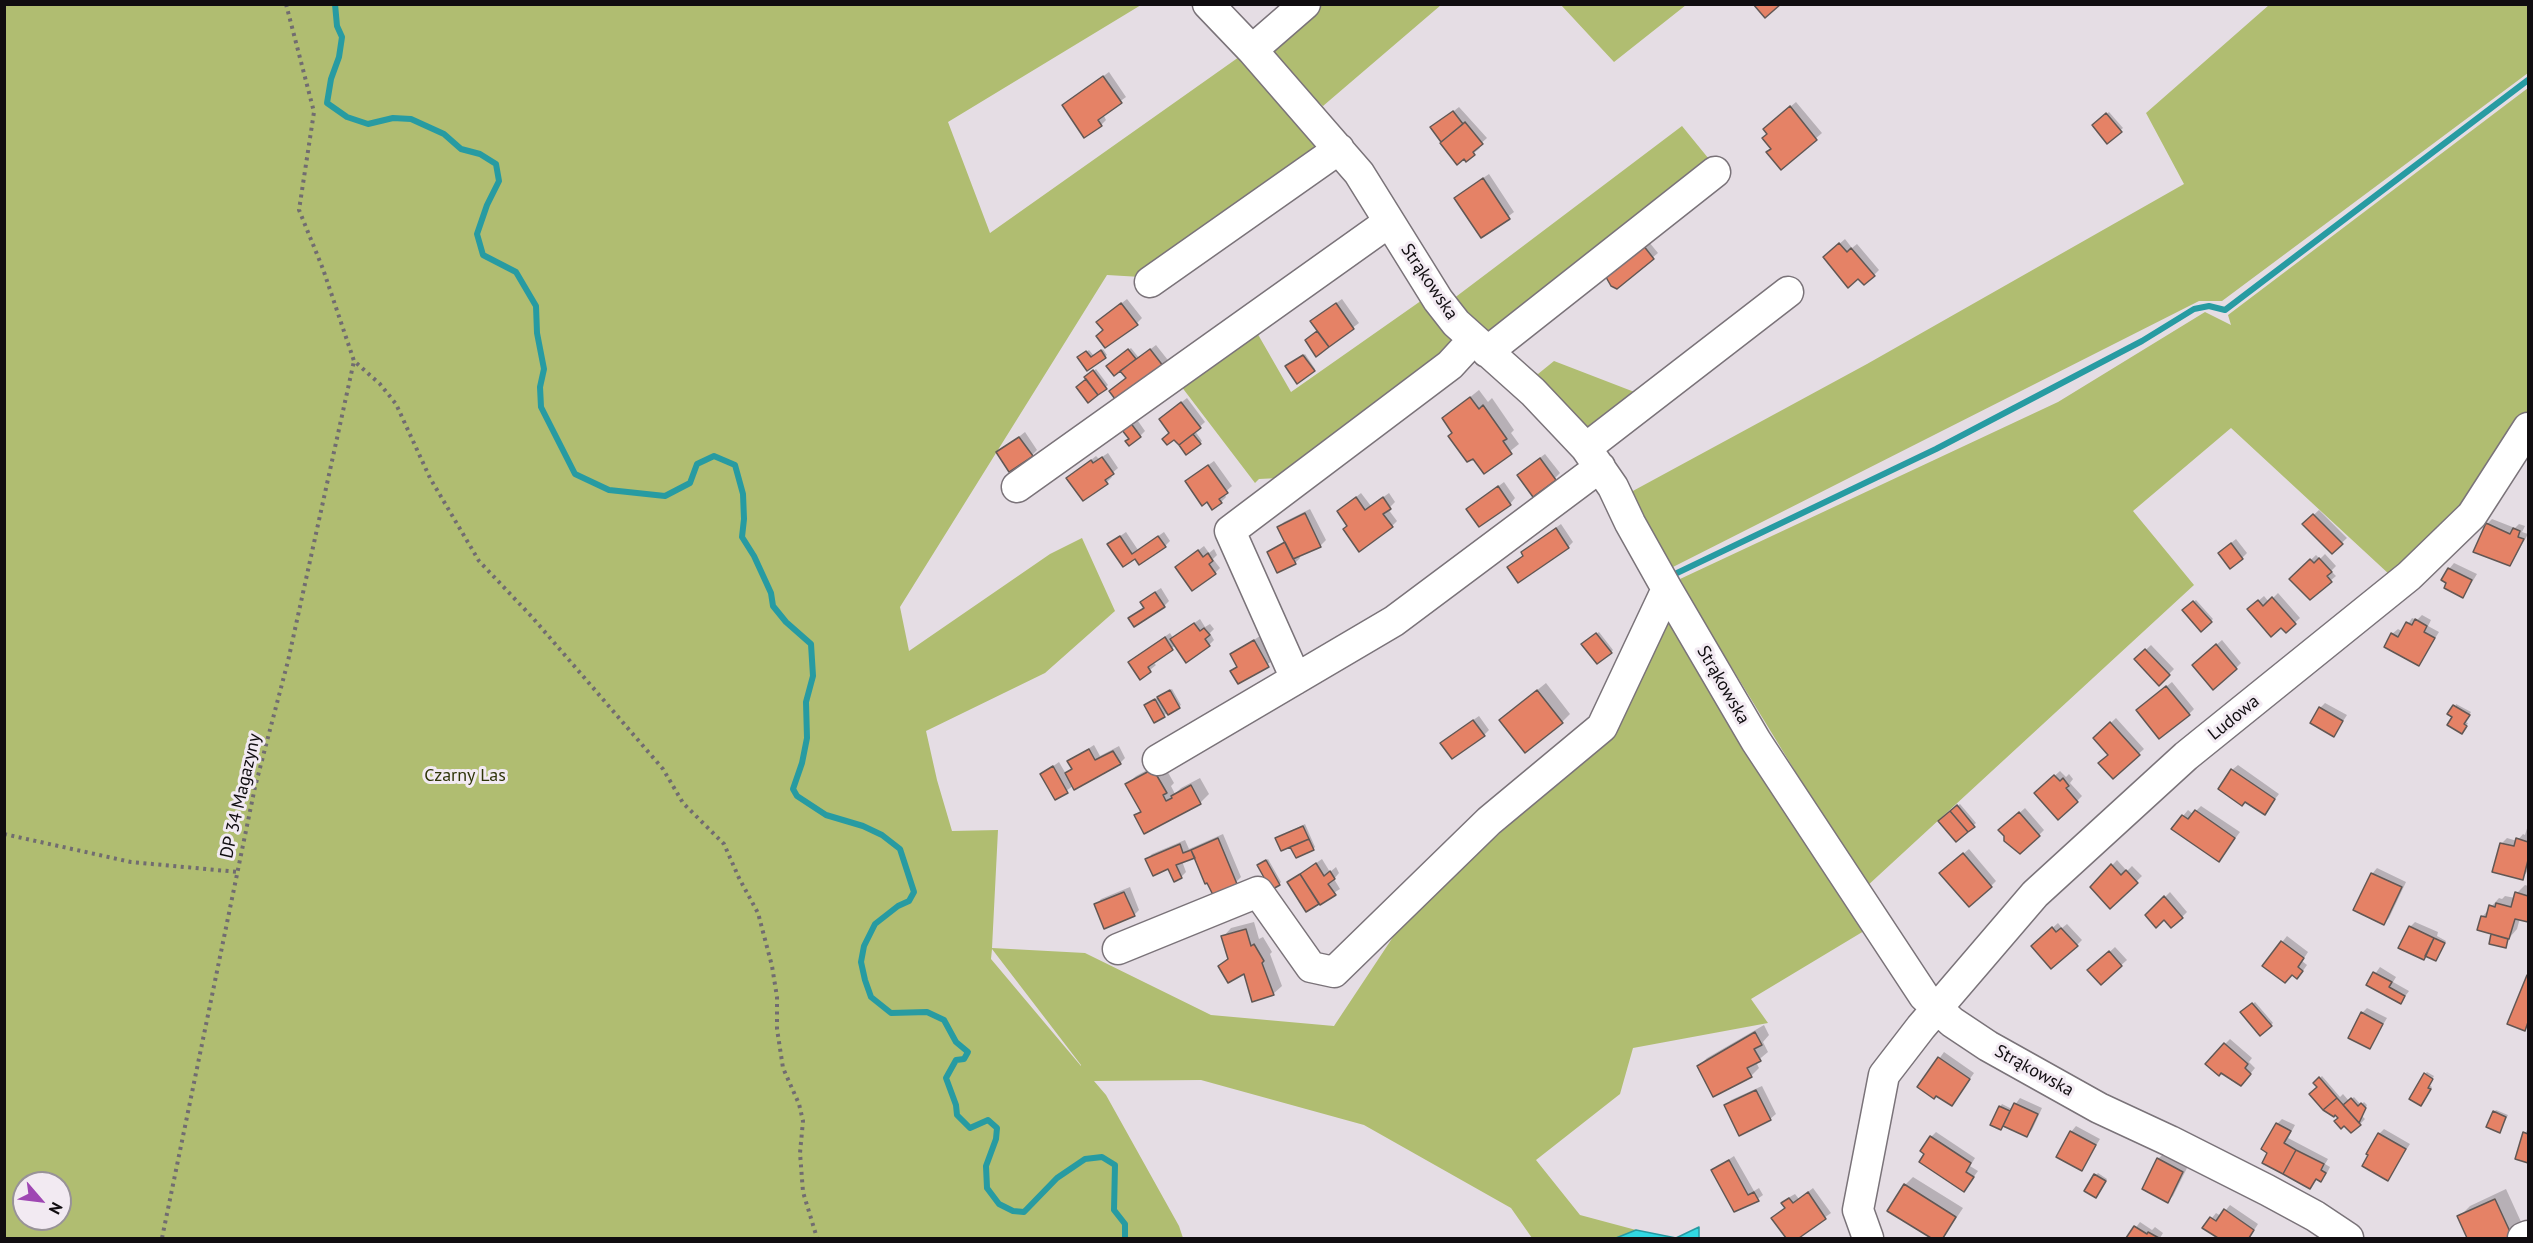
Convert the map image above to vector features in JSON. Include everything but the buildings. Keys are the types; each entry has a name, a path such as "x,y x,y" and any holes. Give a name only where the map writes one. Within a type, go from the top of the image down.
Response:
{"street":[{"name":"Strąkowska","path":"1208,4 1252,50 1359,173 1438,300 1480,346 1541,400 1593,458 1613,487 1630,523 1667,589 1756,741 1914,984 1936,1009 1988,1046 2098,1108 2218,1164 2315,1216 2348,1239"},
{"path":"1252,50 1305,4"},
{"path":"1150,282 1339,149"},
{"path":"1296,679 1230,531 1450,365 1480,346 1715,172"},
{"path":"1017,487 1389,222"},
{"path":"1158,760 1394,621 1593,458 1788,292"},
{"name":"Ludowa","path":"1868,1239 1858,1210 1884,1075 1936,1009 2043,886 2186,756 2409,576 2472,515 2529,428"},
{"path":"1118,949 1258,892 1311,967 1334,972 1489,821 1602,727 1667,589"},
{"path":"2523,1239 2529,1236"}],"path":[{"path":"286,4 314,112 299,210 323,269 354,361 380,384 396,404 430,478 479,561 578,669 663,770 683,803 724,844 758,913 772,966 783,1068 803,1121 800,1153 803,1192 817,1239"},
{"name":"DP 34 Magazyny","path":"162,1239 255,787 288,661 354,361"},
{"path":"4,834 131,862 238,872"}],"green space":[{"name":"Czarny Las","path":"5,5 1141,5 948,122 990,233 1239,57 1324,143 1141,277 1107,275 900,607 909,651 1050,554 1082,538 1115,611 1045,673 926,731 952,831 998,830 992,948 1085,953 1211,1015 1334,1026 1402,920 1580,762 1668,620 1675,627 1869,928 1751,999 1768,1023 1633,1048 1620,1094 1536,1160 1580,1215 1636,1230 1616,1238 1532,1238 1511,1208 1364,1125 1201,1080 1094,1081 1106,1095 1179,1226 1183,1238 5,1238","holes":["992,949 1081,1065 991,959"]},
{"path":"1320,5 1441,5 1323,106 1272,62 1273,45"},
{"path":"1561,5 1686,5 1614,62"},
{"path":"2269,5 2528,5 2528,73 2222,301 2199,301 1671,568 1631,492 1867,364 2184,184 2146,113"},
{"path":"2528,88 2528,413 2505,449 2443,532 2390,575 2231,428 2133,511 2194,585 1866,887 1702,619 1680,579 2058,402 2205,312 2231,325 2228,315"},
{"path":"1682,126 1713,164 1489,338 1449,302"},
{"path":"1425,298 1454,334 1454,348 1279,478 1259,479 1255,483 1181,386 1256,331 1291,392"},
{"path":"1501,351 1538,374 1554,361 1637,393 1595,436"}],"water":[{"path":"1699,1227 1699,1238 1676,1238"},
{"path":"1636,1230 1676,1238 1616,1238"}],"waterway":[{"path":"335,4 337,26 342,37 327,103 347,117 368,124 393,118 411,119 444,134 461,149 480,154 496,164 499,181 487,205 477,234 483,255 516,272 536,306 537,333 544,369 540,387 541,407 575,474 609,490 665,496 690,483 697,464 714,456 735,465 743,494 742,537 754,556 771,593 773,606 786,622 811,644 813,676 806,702 807,738 793,789 797,796 826,815 863,826 882,835 900,849 914,892 909,901 898,906 875,924 864,946 861,962 865,980 871,997 891,1013 927,1012 944,1020 956,1042 968,1052 964,1059 956,1060 946,1078 956,1105 957,1115 970,1128 988,1120 997,1128 996,1139 986,1166 987,1188 999,1204 1013,1211 1024,1212 1057,1178 1085,1159 1102,1157 1115,1165 1114,1210 1125,1224 1125,1238"},
{"path":"1677,573 1936,449 2142,341 2194,309 2209,306 2225,310 2528,80"}]}
